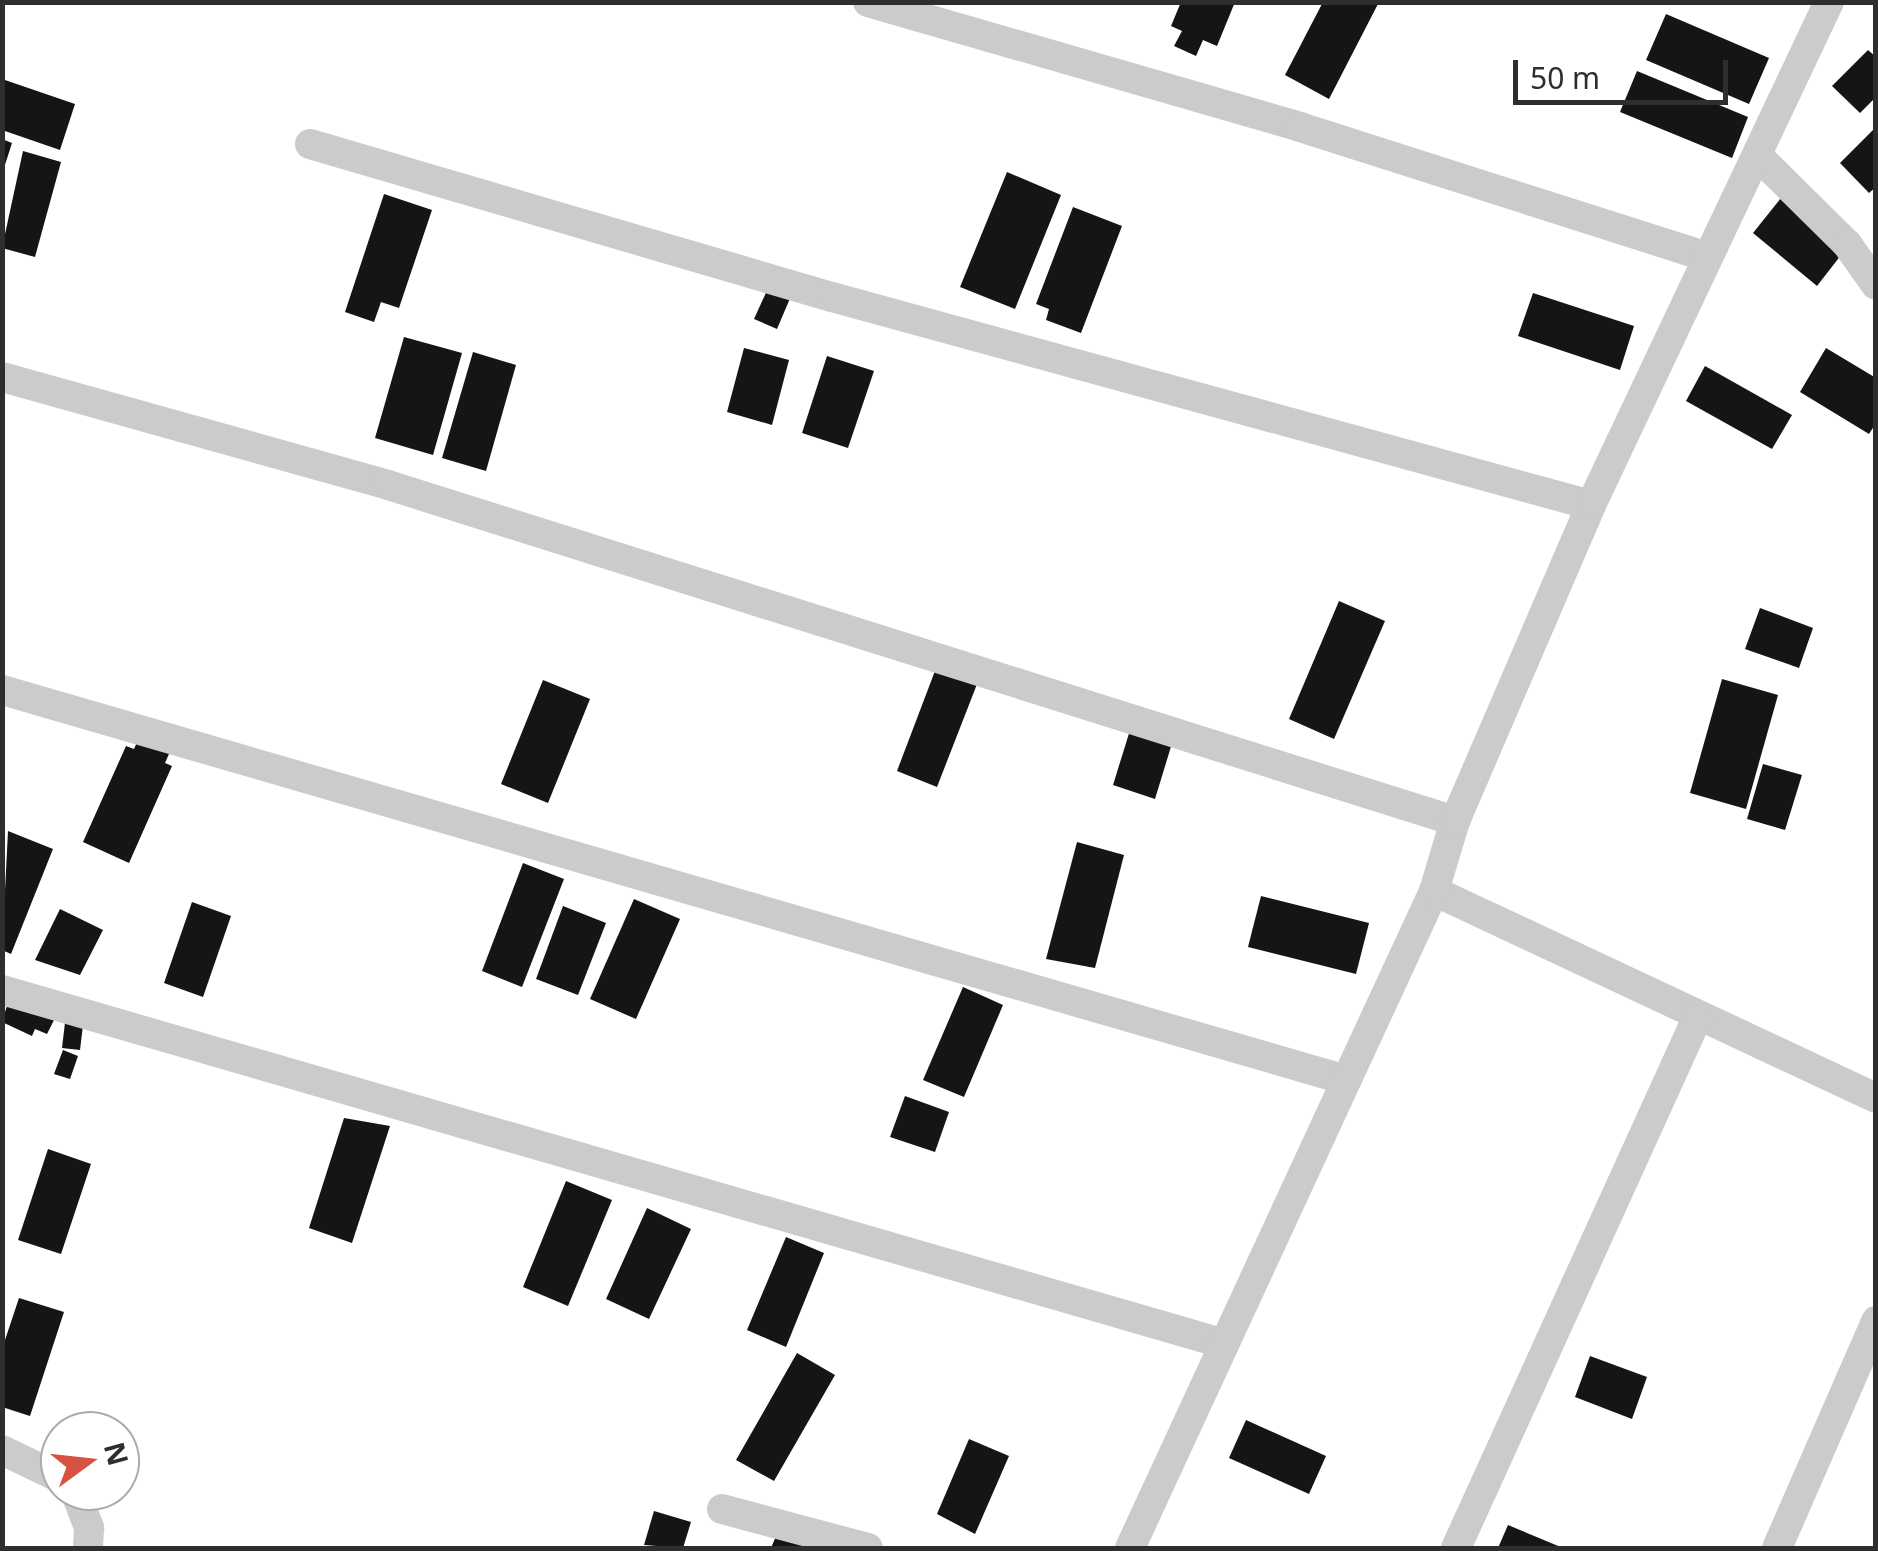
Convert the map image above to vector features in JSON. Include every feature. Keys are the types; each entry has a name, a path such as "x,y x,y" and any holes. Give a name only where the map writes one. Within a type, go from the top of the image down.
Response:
{"street":[{"path":"868,2 1300,126 1704,256"},
{"path":"1133,1548 1343,1079 1434,891 1456,821 1591,504 1704,256 1758,156 1829,2"},
{"path":"310,144 832,297 1591,504"},
{"path":"1758,156 1846,244 1876,285"},
{"path":"2,377 388,484 1456,821"},
{"path":"2,690 1343,1079"},
{"path":"1434,891 1876,1098"},
{"path":"2,990 1222,1344"},
{"path":"1456,1548 1698,1016"},
{"path":"1777,1548 1876,1322"},
{"path":"2,1450 40,1468"},
{"path":"722,1509 868,1548"},
{"path":"83,1511 89,1528 88,1548"}],"building":[{"path":"1181,2 1235,2 1217,46 1203,40 1196,56 1174,46 1182,31 1171,26"},
{"path":"1323,2 1379,2 1329,99 1285,75"},
{"path":"1666,14 1769,58 1749,104 1646,60"},
{"path":"1868,50 1876,57 1876,97 1860,113 1832,86"},
{"path":"1637,71 1748,117 1732,158 1620,112"},
{"path":"2,79 75,104 60,150 2,130"},
{"path":"1876,127 1876,187 1869,193 1840,163"},
{"path":"2,139 12,143 3,171 2,171"},
{"path":"23,151 61,162 35,257 2,248"},
{"path":"1007,172 1061,195 1015,309 960,287"},
{"path":"384,194 432,210 399,308 381,302 374,322 345,312"},
{"path":"1781,198 1845,250 1817,286 1753,233"},
{"path":"1073,207 1122,226 1081,333 1046,320 1049,309 1036,304"},
{"path":"769,286 791,296 777,329 754,319"},
{"path":"1533,293 1634,326 1620,370 1518,336"},
{"path":"404,337 462,353 433,455 375,438"},
{"path":"744,348 789,360 772,425 727,412"},
{"path":"1826,348 1876,378 1876,423 1869,434 1800,392"},
{"path":"473,352 516,365 486,471 442,458"},
{"path":"827,356 874,371 848,448 802,433"},
{"path":"1705,366 1792,415 1772,449 1686,401"},
{"path":"1339,601 1385,621 1334,739 1289,719"},
{"path":"1760,608 1813,628 1799,668 1745,649"},
{"path":"938,663 979,679 937,787 897,771"},
{"path":"1722,679 1778,695 1746,809 1690,793"},
{"path":"543,680 590,699 548,803 501,784"},
{"path":"1131,727 1173,740 1155,799 1113,785"},
{"path":"141,733 172,747 165,763 172,766 129,863 83,842 126,746 134,749"},
{"path":"1763,764 1802,775 1785,830 1747,819"},
{"path":"8,831 53,849 11,954 2,950"},
{"path":"1077,842 1124,855 1095,968 1046,959"},
{"path":"523,863 564,879 522,987 482,971"},
{"path":"1261,896 1369,923 1356,974 1248,947"},
{"path":"634,899 680,919 636,1019 590,999"},
{"path":"192,902 231,916 203,997 164,983"},
{"path":"563,906 606,923 578,995 536,979"},
{"path":"60,909 103,930 80,975 35,960"},
{"path":"963,987 1003,1005 964,1097 923,1080"},
{"path":"9,999 54,1020 47,1034 35,1029 32,1036 2,1022"},
{"path":"66,1014 84,1017 80,1050 62,1048"},
{"path":"63,1050 78,1056 70,1079 54,1074"},
{"path":"905,1096 949,1112 935,1152 890,1137"},
{"path":"344,1118 390,1126 352,1243 309,1228"},
{"path":"48,1149 91,1164 61,1254 18,1240"},
{"path":"566,1181 612,1200 568,1306 523,1287"},
{"path":"647,1208 691,1229 649,1319 606,1299"},
{"path":"786,1237 824,1253 786,1347 747,1330"},
{"path":"19,1298 64,1312 30,1416 2,1407 2,1349"},
{"path":"797,1353 835,1375 774,1481 736,1460"},
{"path":"1590,1356 1647,1377 1632,1419 1575,1397"},
{"path":"1246,1420 1326,1456 1309,1494 1229,1458"},
{"path":"969,1439 1009,1456 975,1534 937,1514"},
{"path":"654,1511 691,1522 683,1548 644,1545"},
{"path":"1508,1525 1563,1548 1498,1548"},
{"path":"779,1529 825,1548 771,1548"}]}
